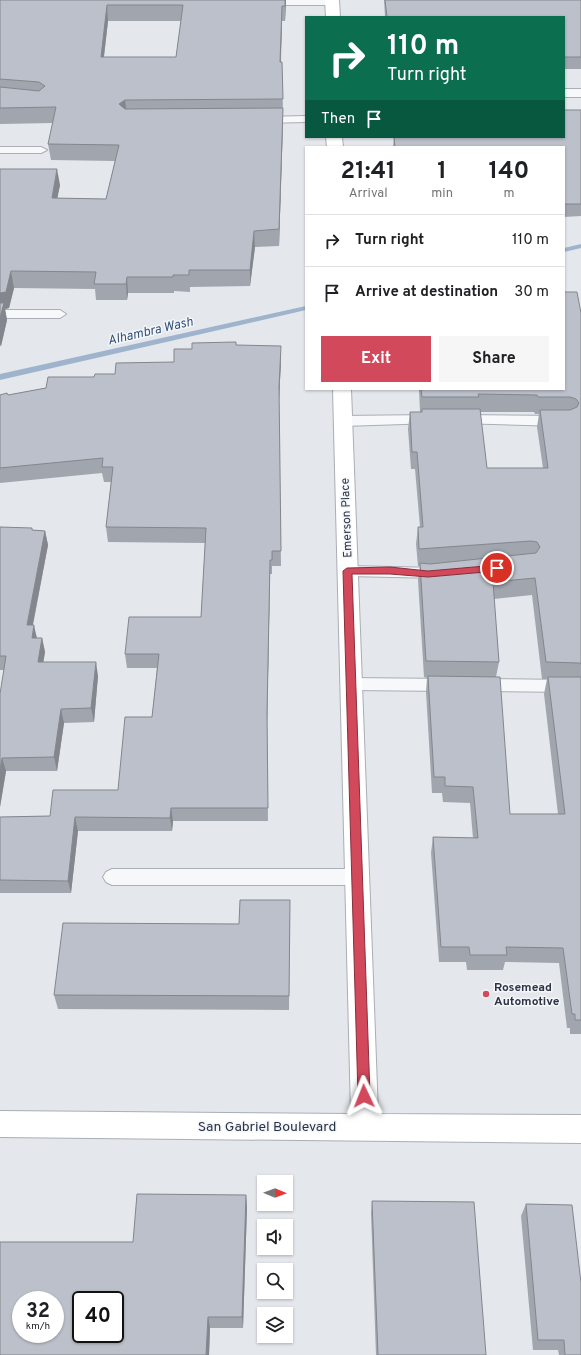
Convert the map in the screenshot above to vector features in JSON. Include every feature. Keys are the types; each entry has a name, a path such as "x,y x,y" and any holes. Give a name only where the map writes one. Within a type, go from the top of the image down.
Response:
{"street":[{"path":"333,1 333,16"},
{"path":"565,93 581,93"},
{"name":"Emerson Place","path":"342,390 365,1127"},
{"name":"San Gabriel Boulevard","path":"0,1124 581,1129"}],"lane":[{"path":"255,2 333,1"},
{"path":"247,120 305,119"},
{"path":"0,150 41,150"},
{"path":"0,314 60,314"},
{"path":"343,421 567,421"},
{"path":"347,571 390,571 428,574 450,572"},
{"path":"351,684 575,686"},
{"path":"112,877 357,877"}],"building":[{"path":"0,0 285,0 285,6 282,6 280,62 282,62 283,99 125,100 119,104 125,109 283,108 279,229 254,231 250,270 189,270 189,275 173,275 173,277 127,277 126,284 94,284 96,272 11,271 6,292 0,293 0,169 57,169 52,198 106,199 119,145 48,144 56,107 0,108 0,87 39,91 45,86 39,82 0,79","holes":["107,5 183,5 176,57 101,57"]},
{"path":"385,0 581,0 581,57 565,57 565,16 387,16"},
{"path":"565,110 581,110 581,204 565,204 565,146 395,146 394,138 565,138"},
{"path":"565,292 577,292 581,313 581,664 546,662 535,578 493,582 499,662 426,661 420,563 430,564 536,553 540,547 537,542 531,541 419,549 418,527 423,527 417,452 412,452 410,412 422,412 422,409 480,409 487,468 548,468 540,410 570,410 577,407 579,403 576,399 570,397 538,397 537,395 478,394 479,397 422,397 421,390 565,390"},
{"path":"0,303 4,303 0,318"},
{"path":"236,342 236,345 281,346 279,387 281,551 272,551 272,560 270,560 267,714 268,808 171,808 170,818 75,817 68,881 0,880 0,817 50,816 53,790 118,790 125,717 152,717 159,654 125,654 129,617 201,617 206,528 106,527 113,467 102,467 103,458 0,468 0,395 7,393 8,395 46,388 48,377 94,377 95,374 115,374 116,363 174,362 174,349 192,349 192,343"},
{"path":"0,527 32,528 32,530 45,531 27,625 34,625 32,638 42,638 38,662 96,662 91,708 61,709 54,757 2,758 0,770 0,694 6,656 0,656"},
{"path":"428,676 500,677 510,814 565,814 548,677 581,677 581,1020 575,1020 575,1014 572,1014 563,948 506,947 507,955 470,955 469,947 441,947 433,837 478,838 473,787 445,786 445,777 434,777"},
{"path":"240,900 290,900 289,996 54,995 63,923 239,924"},
{"path":"137,1194 246,1195 242,1317 208,1317 206,1355 0,1355 0,1242 133,1242"},
{"path":"372,1201 474,1202 486,1355 378,1355"},
{"path":"526,1204 572,1205 581,1283 581,1355 565,1355 564,1340 538,1340"}],"waterway":[{"name":"Alhambra Wash","path":"565,250 581,246"},
{"name":"Alhambra Wash","path":"0,377 305,308"}],"place":[{"name":"Rosemead Automotive","path":"486,994"}],"route":[{"path":"364,1096 347,571 390,571 428,574 497,568"}]}
